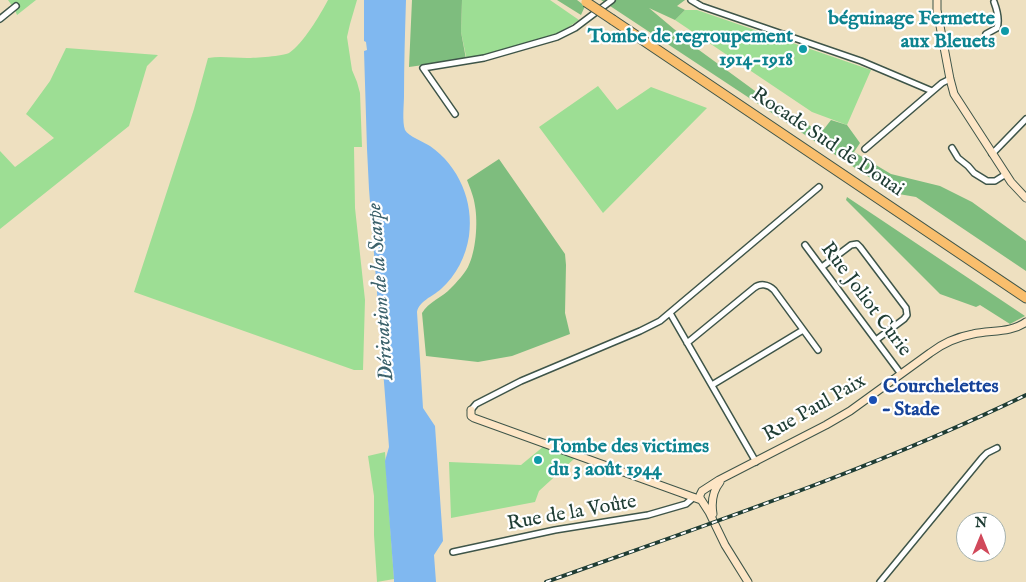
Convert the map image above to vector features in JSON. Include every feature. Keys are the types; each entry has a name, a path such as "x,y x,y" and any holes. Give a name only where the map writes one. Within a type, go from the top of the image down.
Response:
{"highway":[{"name":"Rocade Sud de Douai","path":"587,1 1025,294"}],"street":[{"path":"455,114 424,68 492,56 558,38 575,28 612,0"},
{"path":"692,0 702,6 861,61 932,91"},
{"path":"936,0 952,89 992,154 1016,189 1026,198"},
{"path":"939,17 941,0"},
{"path":"989,39 986,34 997,28 998,25 994,2"},
{"path":"0,19 16,6"},
{"path":"865,149 942,82 950,79"},
{"path":"992,154 1026,119"},
{"path":"952,148 958,158 974,173 987,181 995,181 1006,174"},
{"path":"712,497 707,502 474,418 471,410 476,404 521,380 640,332 655,324 819,187"},
{"path":"822,267 855,244 860,247 906,308 907,315 904,319 876,340"},
{"name":"Rue Joliot Curie","path":"805,245 901,374"},
{"path":"687,343 761,284 767,285 774,290 818,350"},
{"path":"670,313 756,462"},
{"name":"Rue Paul Paix","path":"685,494 692,494 703,490 845,415 934,349 952,340 973,334 1015,328 1026,322"},
{"path":"712,386 803,330"},
{"path":"880,582 982,458 997,448"},
{"name":"Rue Paul Paix","path":"712,497 718,484 726,477"},
{"path":"699,499 703,490 710,491 714,520"},
{"path":"699,499 714,520 725,546 748,582"},
{"name":"Rue de la Voûte","path":"453,552 555,530 648,515 699,499"}],"green space":[{"path":"8,0 36,0 17,15"},
{"path":"328,0 357,0 347,37 352,70 360,93 362,147 354,147 355,208 365,300 363,370 354,370 134,292 194,109 208,58 256,58 289,53 305,36"},
{"path":"412,0 462,0 461,32 466,59 409,67"},
{"path":"462,0 550,0 579,20 561,32 467,61 461,32"},
{"path":"557,0 577,0 585,6 581,15"},
{"path":"601,0 685,0 677,6 685,10 675,20 649,8 699,50 777,107 819,131 824,129 831,120 847,125 860,143 854,152 891,174 940,186 972,202 1026,241 1026,271 916,197 893,193"},
{"path":"685,10 697,10 871,70 847,125 812,112 675,20"},
{"path":"66,48 158,55 147,66 129,126 0,229 0,151 15,167 54,138 26,114 50,81"},
{"path":"598,86 617,110 651,87 707,108 603,213 539,127"},
{"path":"499,159 565,254 565,313 570,334 512,356 478,362 426,356 422,313 460,278 468,267 473,253 476,237 476,213 474,199 467,180"},
{"path":"847,197 1025,316 1010,324 980,305 976,307 940,294 846,200"},
{"path":"544,446 575,458 539,491 535,502 451,518 449,462 521,465"},
{"path":"385,452 394,579 377,582 374,496 368,456"}],"water":[{"name":"Dérivation de la Scarpe","path":"364,0 406,0 403,113 405,130 413,137 430,146 449,164 462,186 469,210 469,236 460,265 446,284 420,305 417,312 423,408 435,426 443,541 434,555 436,582 394,582 385,461 389,447 369,189 364,51 367,50 366,42 364,41"}],"railway":[{"path":"546,582 849,472 968,422 1026,395"}],"place":[{"name":"béguinage Fermette aux Bleuets","path":"1005,31"},
{"name":"Tombe de regroupement 1914-1918","path":"803,49"},
{"name":"Courchelettes – Stade","path":"873,400"},
{"name":"Tombe des victimes du 3 août 1944","path":"538,460"}]}
